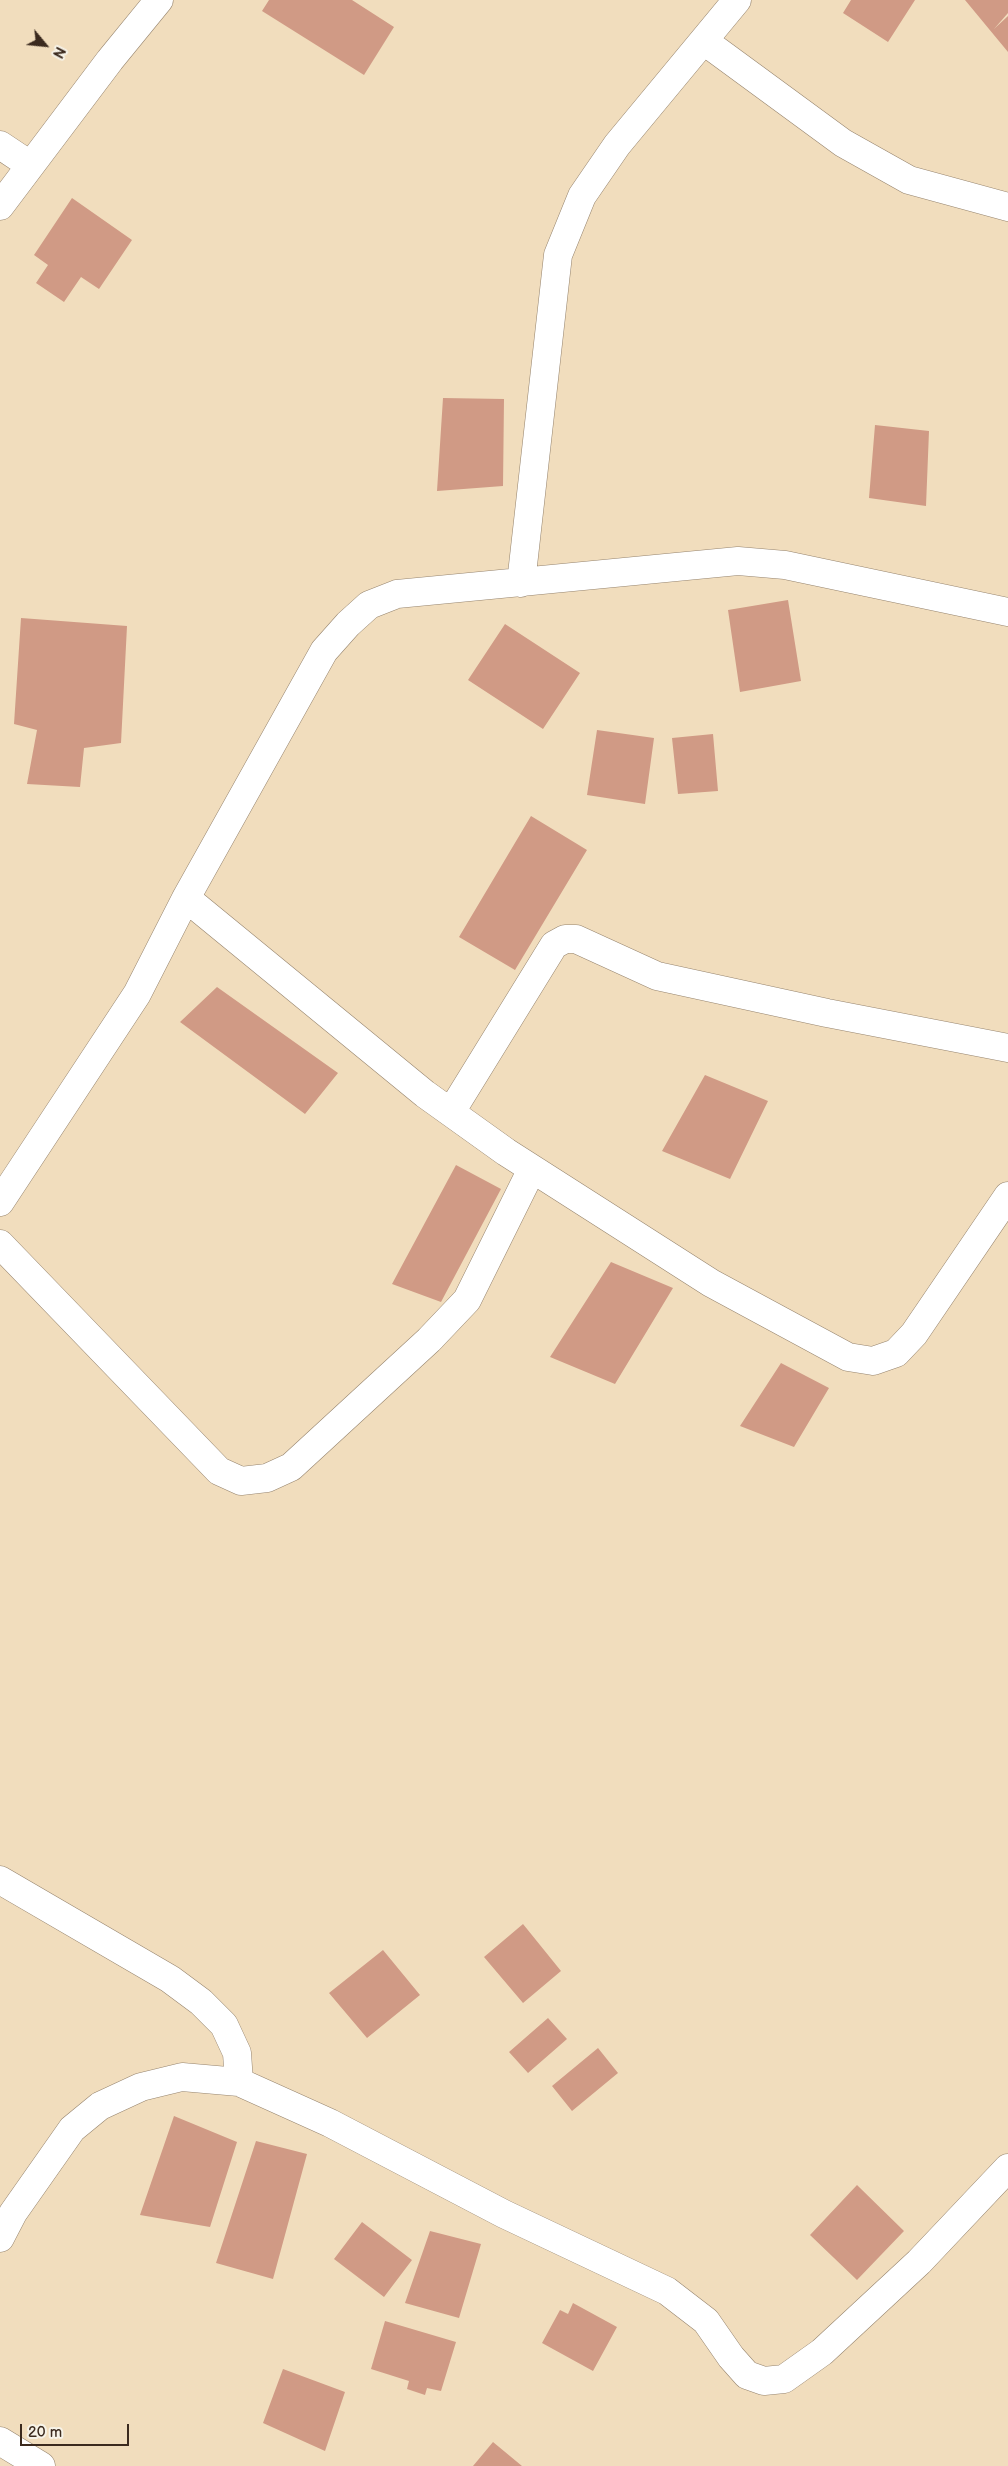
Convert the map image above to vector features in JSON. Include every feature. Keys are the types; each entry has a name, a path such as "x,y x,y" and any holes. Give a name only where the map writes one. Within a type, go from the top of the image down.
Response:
{"street":[{"path":"0,206 159,0"},
{"path":"521,583 558,255 582,196 617,145 737,0"},
{"path":"704,41 843,143 909,180 1008,207"},
{"path":"0,145 30,165"},
{"path":"0,1202 136,994 186,898 324,651 348,624 370,606 397,594 738,561 785,565 1008,612"},
{"path":"186,898 417,1088 532,1169 711,1284 848,1357 873,1362 896,1353 914,1334 1008,1196"},
{"path":"451,1112 554,946 565,939 576,939 657,976 827,1014 1008,1048"},
{"path":"0,1244 219,1471 241,1481 267,1478 291,1467 429,1340 467,1300 532,1169"},
{"path":"0,1880 170,1979 201,2002 224,2024 237,2052 239,2082"},
{"path":"0,2238 14,2213 72,2130 100,2106 141,2087 182,2077 239,2082 330,2123 504,2214 667,2291 706,2321 730,2357 747,2375 764,2381 784,2379 822,2352 919,2262 1008,2168"},
{"path":"0,2442 41,2466"}],"building":[{"path":"269,0 352,0 394,27 364,75 262,11"},
{"path":"851,0 915,0 888,42 843,13"},
{"path":"965,0 1008,0 1008,13 994,29 1008,16 1008,52"},
{"path":"72,198 132,240 99,289 81,277 64,302 36,283 48,265 34,255"},
{"path":"443,398 504,399 503,486 437,491"},
{"path":"875,425 929,431 926,506 869,498"},
{"path":"788,600 801,681 740,692 728,610"},
{"path":"21,618 127,626 121,743 84,748 80,787 27,784 37,730 14,724"},
{"path":"505,624 580,673 543,729 468,680"},
{"path":"597,730 654,738 645,804 587,795"},
{"path":"713,734 718,791 678,794 672,738"},
{"path":"531,816 587,850 515,970 459,937"},
{"path":"217,987 338,1073 305,1114 180,1022"},
{"path":"705,1075 768,1101 730,1179 662,1151"},
{"path":"456,1165 501,1189 441,1302 392,1284"},
{"path":"611,1262 673,1288 615,1384 550,1357"},
{"path":"781,1363 829,1388 794,1447 740,1426"},
{"path":"523,1924 561,1971 523,2003 484,1957"},
{"path":"383,1950 420,1995 367,2038 329,1993"},
{"path":"548,2018 567,2039 528,2073 509,2052"},
{"path":"598,2048 618,2073 572,2111 552,2086"},
{"path":"174,2116 237,2142 210,2227 140,2215"},
{"path":"256,2141 307,2154 273,2279 216,2263"},
{"path":"857,2185 904,2231 857,2280 810,2235"},
{"path":"362,2222 412,2260 384,2297 334,2259"},
{"path":"430,2231 481,2244 459,2318 405,2303"},
{"path":"573,2303 617,2327 593,2371 542,2343 560,2310 568,2314"},
{"path":"385,2321 456,2342 441,2391 427,2388 425,2395 407,2389 409,2381 371,2369"},
{"path":"283,2369 345,2392 325,2451 263,2423"},
{"path":"493,2442 522,2466 473,2466"}]}
